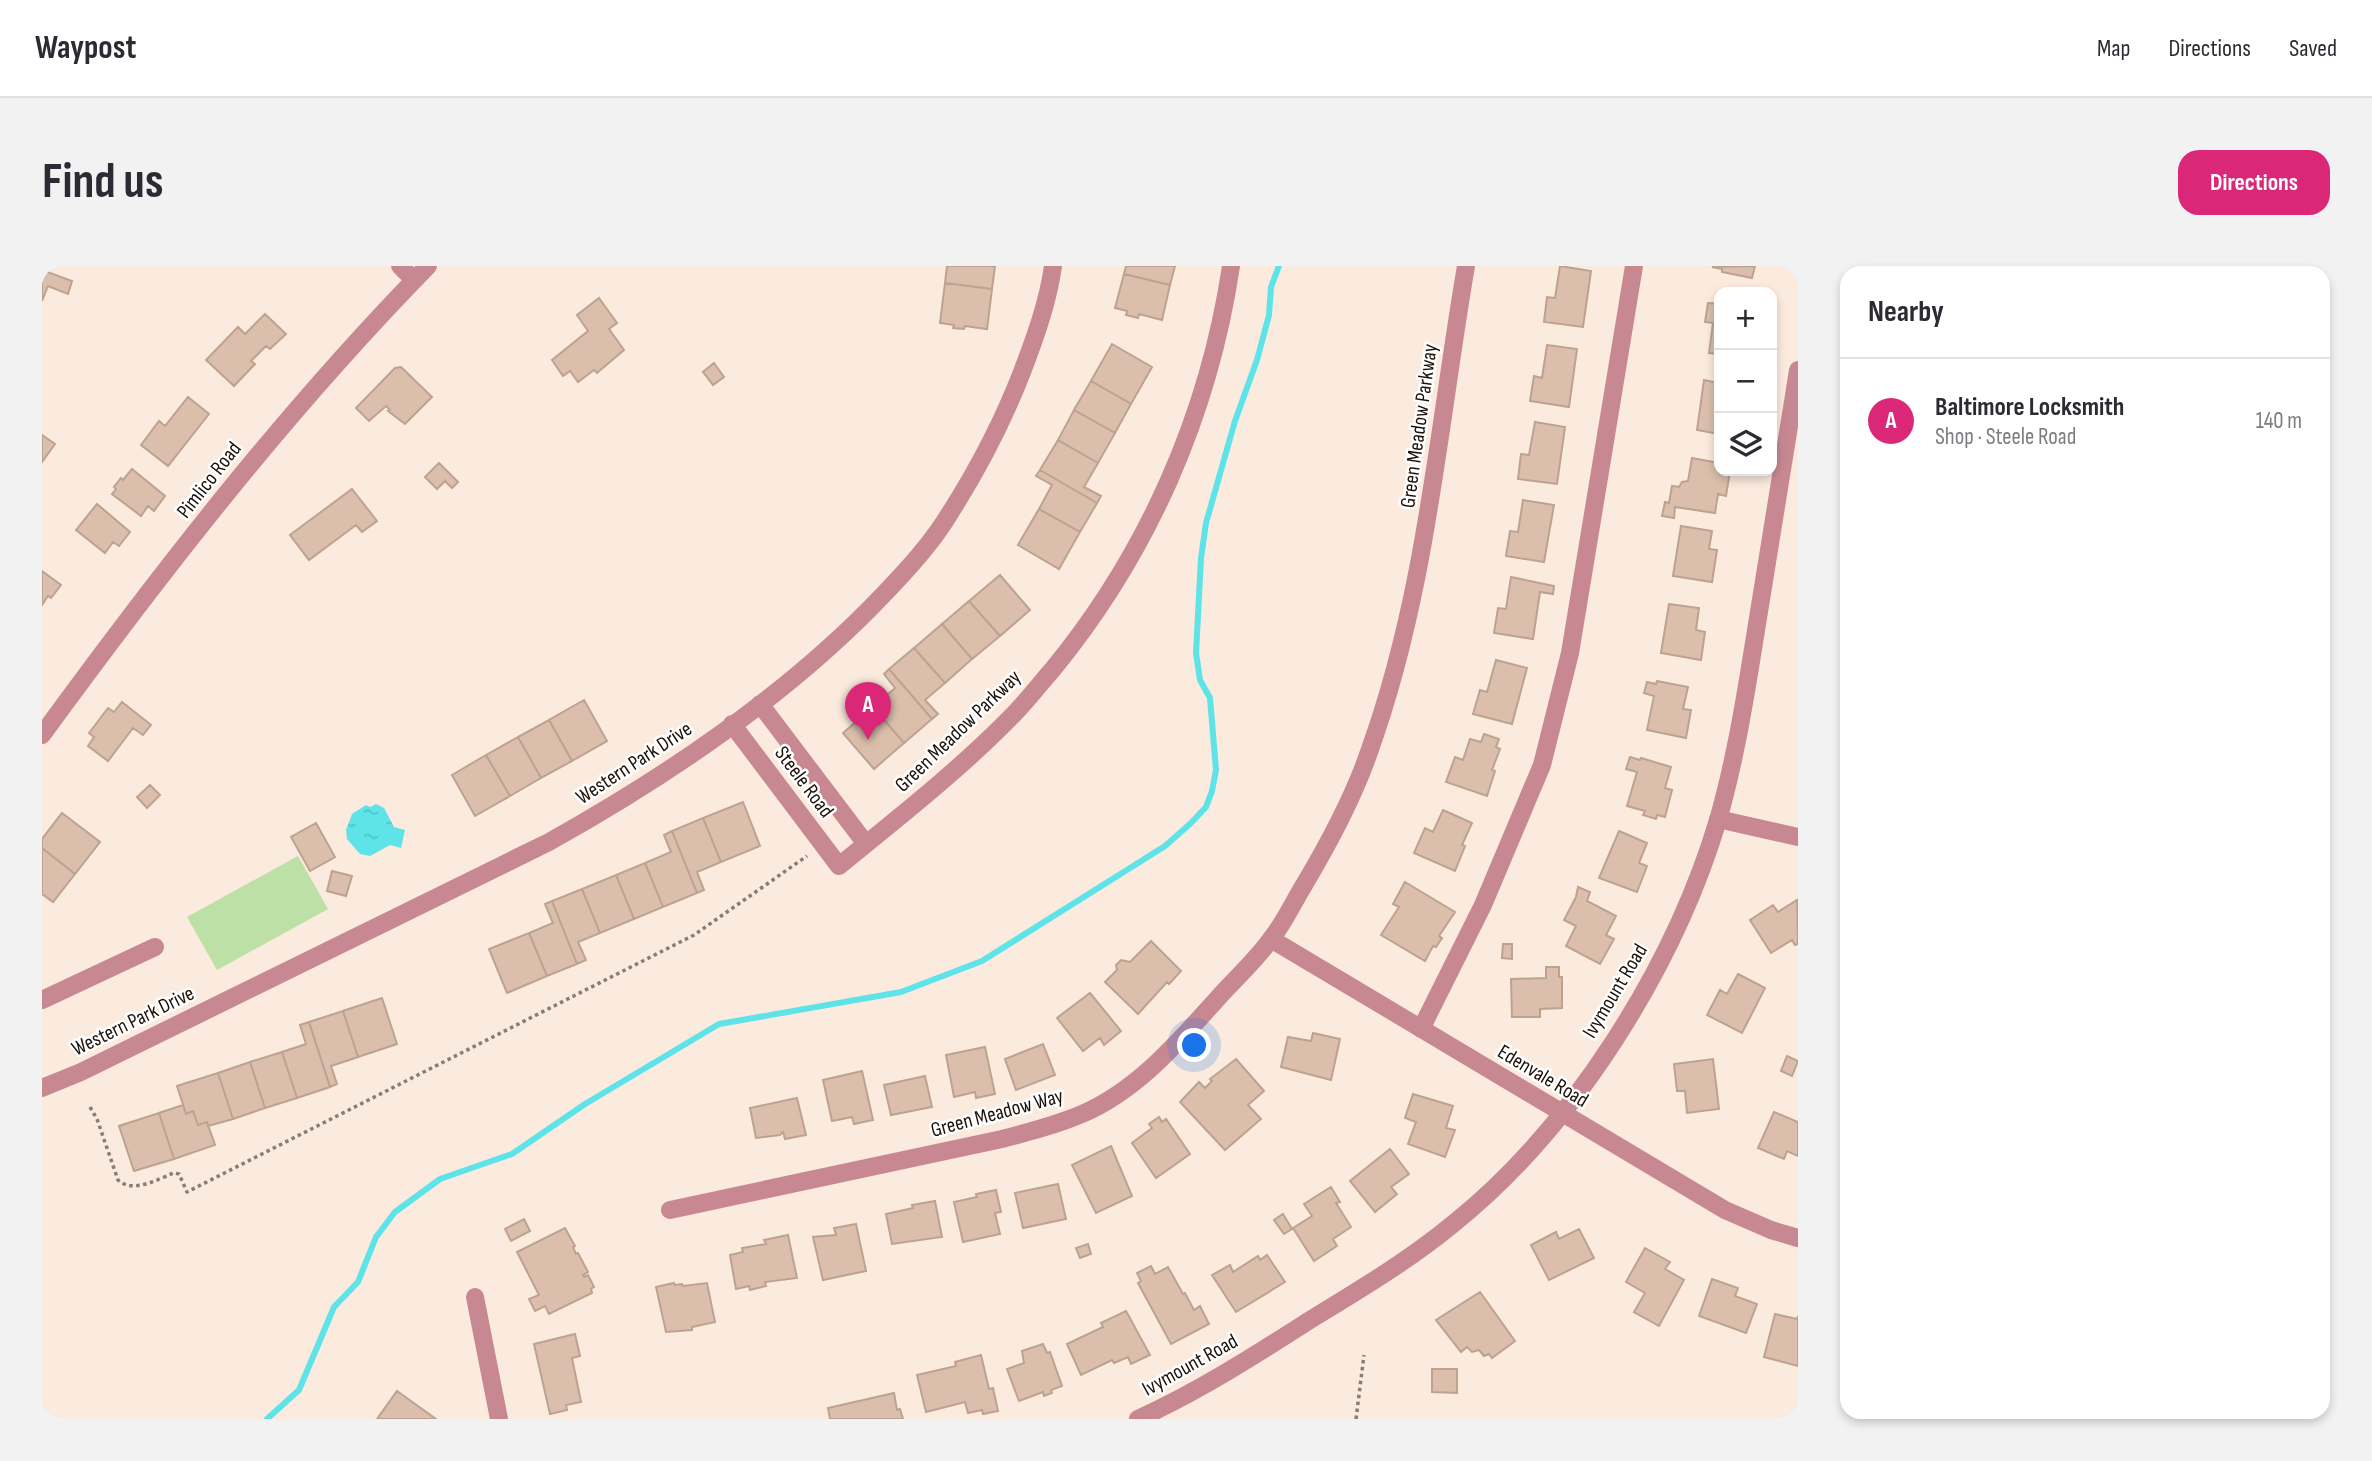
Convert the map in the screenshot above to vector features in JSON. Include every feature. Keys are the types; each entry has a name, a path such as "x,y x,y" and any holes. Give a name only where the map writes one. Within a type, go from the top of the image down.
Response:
{"street":[{"path":"400,266 414,280"},
{"name":"Pimlico Road","path":"42,735 245,470 335,365 428,266"},
{"name":"Western Park Drive","path":"42,1088 81,1072 549,842 611,807 760,704 853,626 906,570 950,515 1007,411 1034,340 1053,266"},
{"name":"Green Meadow Parkway","path":"839,866 946,779 1013,715 1072,645 1116,582 1143,536 1192,426 1217,341 1230,266"},
{"name":"Green Meadow Parkway","path":"1271,939 1324,850 1349,801 1369,755 1388,696 1417,581 1466,266"},
{"path":"1421,1029 1483,905 1542,765 1570,653 1634,266"},
{"name":"Ivymount Road","path":"1138,1419 1172,1404 1227,1373 1408,1259 1456,1223 1535,1147 1626,1022 1671,941 1703,867 1718,819 1735,753 1798,370"},
{"name":"Steele Road","path":"760,704 866,844"},
{"name":"Steele Road","path":"732,724 839,866"},
{"path":"1718,819 1798,837"},
{"name":"Edenvale Road","path":"1271,939 1725,1210 1770,1230 1798,1238"},
{"name":"Green Meadow Way","path":"670,1210 1002,1139 1084,1113 1114,1097 1144,1075 1182,1038 1271,939"},
{"path":"42,1000 155,947"},
{"path":"475,1297 499,1419"}],"path":[{"path":"90,1107 97,1119 118,1180 123,1185 132,1187 174,1173 179,1174 187,1192 694,935 823,845"},
{"path":"1356,1419 1364,1355"}],"green space":[{"path":"298,856 328,909 217,970 187,917"}],"water":[{"path":"376,804 384,808 394,827 405,830 401,848 390,845 370,856 360,854 347,839 346,830 352,814 366,805 370,807"}],"building":[{"path":"947,266 995,266 992,289 945,283"},
{"path":"1126,266 1175,266 1170,285 1124,274"},
{"path":"1560,266 1591,271 1583,327 1544,322 1547,297 1555,298"},
{"path":"1755,266 1752,278 1722,272 1722,269 1712,267"},
{"path":"42,270 72,281 68,294 48,286 42,301"},
{"path":"1124,274 1170,285 1162,320 1139,314 1138,318 1126,315 1127,311 1115,308"},
{"path":"945,283 992,289 987,329 965,326 964,329 953,328 954,325 940,323"},
{"path":"599,298 617,323 609,329 624,350 597,373 594,370 578,382 570,371 563,376 552,360 588,331 577,315"},
{"path":"1708,303 1714,304 1714,354 1709,353 1713,323 1705,322"},
{"path":"265,314 286,334 270,349 266,346 251,361 255,364 234,386 206,360 238,327 245,334"},
{"path":"1112,344 1152,367 1131,404 1091,381"},
{"path":"1547,345 1577,349 1569,407 1530,401 1534,376 1542,378"},
{"path":"714,363 724,377 713,385 703,372"},
{"path":"401,367 432,397 405,424 388,411 390,410 386,406 369,421 356,408 395,368"},
{"path":"1704,380 1714,382 1714,433 1697,430"},
{"path":"1091,381 1131,404 1115,433 1074,410"},
{"path":"188,397 209,414 168,466 141,445 159,421 165,426"},
{"path":"1074,410 1115,433 1098,463 1058,440"},
{"path":"1535,422 1565,427 1557,484 1518,479 1521,454 1529,455"},
{"path":"42,435 55,444 42,462"},
{"path":"1058,440 1098,463 1084,487 1101,496 1097,503 1040,470"},
{"path":"1692,458 1714,462 1714,476 1729,476 1726,496 1718,494 1715,513 1675,507 1674,518 1662,516 1665,502 1669,503 1672,486 1679,487 1682,482 1688,481"},
{"path":"439,463 458,482 452,488 445,481 437,489 425,477"},
{"path":"132,469 165,496 154,511 148,506 141,516 112,494 121,478 123,480"},
{"path":"1040,470 1097,503 1080,532 1039,509 1052,485 1036,476"},
{"path":"352,489 377,521 362,532 356,525 309,560 290,535"},
{"path":"1523,500 1554,505 1544,562 1506,556 1510,531 1518,532"},
{"path":"97,504 130,532 119,546 113,542 105,553 76,530"},
{"path":"1039,509 1080,532 1059,569 1018,545"},
{"path":"1681,526 1712,531 1709,549 1717,550 1712,582 1673,576"},
{"path":"42,571 61,585 42,605"},
{"path":"1000,575 1030,610 1000,636 969,601"},
{"path":"1511,577 1554,586 1553,594 1540,592 1533,639 1494,633 1498,608 1506,609"},
{"path":"969,601 1000,636 972,659 942,624"},
{"path":"1669,604 1699,608 1696,630 1705,632 1701,660 1661,653"},
{"path":"942,624 972,659 945,683 914,648"},
{"path":"914,648 945,683 925,700 938,714 932,719 889,669"},
{"path":"1496,660 1527,668 1512,724 1473,714 1480,690 1487,692"},
{"path":"889,669 932,719 904,743 873,707 895,688 884,674"},
{"path":"1657,681 1688,687 1683,709 1691,710 1686,738 1647,730 1654,696 1644,693 1647,682 1656,684"},
{"path":"584,700 607,741 572,761 549,720"},
{"path":"122,702 151,725 143,735 133,728 108,761 88,746 94,737 89,733 108,708 114,712"},
{"path":"873,707 904,743 874,769 843,733"},
{"path":"549,720 572,761 541,778 518,737"},
{"path":"1484,734 1499,739 1496,747 1500,749 1492,770 1495,771 1487,796 1446,782 1455,757 1463,760 1470,739 1481,742"},
{"path":"518,737 541,778 510,796 486,755"},
{"path":"486,755 510,796 475,816 452,775"},
{"path":"1630,757 1671,767 1665,788 1672,790 1665,817 1657,815 1656,819 1643,815 1645,811 1627,806 1637,772 1626,769"},
{"path":"150,785 160,795 147,808 137,797"},
{"path":"743,802 760,846 721,862 703,818"},
{"path":"1443,810 1472,823 1455,871 1414,853 1425,828 1433,832"},
{"path":"62,813 100,842 75,874 42,848 42,839"},
{"path":"703,818 721,862 697,872 704,890 697,893 672,831"},
{"path":"316,823 335,857 310,871 291,837"},
{"path":"672,831 697,893 663,907 645,863 671,852 664,835"},
{"path":"1619,831 1647,843 1639,863 1647,866 1637,892 1599,878"},
{"path":"42,848 75,874 53,902 42,894"},
{"path":"645,863 663,907 634,919 616,875"},
{"path":"332,871 352,876 346,896 327,891"},
{"path":"616,875 634,919 600,933 582,889"},
{"path":"1405,882 1455,912 1439,936 1442,938 1436,947 1433,946 1425,961 1381,935 1399,907 1393,904"},
{"path":"1578,887 1590,892 1587,901 1616,916 1606,935 1614,939 1600,964 1566,946 1576,926 1564,920"},
{"path":"582,889 600,933 578,942 586,960 577,964 552,901"},
{"path":"1797,900 1798,944 1795,945 1792,940 1771,953 1750,920 1773,905 1778,912"},
{"path":"552,901 577,964 547,976 529,933 553,923 545,904"},
{"path":"529,933 547,976 507,993 489,949"},
{"path":"1151,941 1181,971 1169,984 1167,982 1138,1014 1105,982 1117,970 1116,965 1121,960 1130,962"},
{"path":"1503,944 1512,944 1512,959 1502,958"},
{"path":"1546,967 1559,967 1559,977 1562,977 1562,1008 1540,1009 1540,1017 1512,1017 1511,979 1546,978"},
{"path":"1738,974 1765,988 1742,1033 1707,1015 1720,990 1727,994"},
{"path":"1090,993 1121,1031 1104,1045 1100,1038 1083,1051 1057,1018"},
{"path":"382,998 397,1044 358,1057 343,1011"},
{"path":"343,1011 358,1057 331,1066 337,1084 330,1087 309,1022"},
{"path":"309,1022 330,1087 297,1098 282,1052 306,1044 300,1025"},
{"path":"1313,1033 1340,1039 1331,1080 1281,1067 1288,1037 1311,1041"},
{"path":"1043,1044 1055,1075 1016,1090 1005,1059"},
{"path":"985,1047 995,1094 976,1098 975,1092 954,1097 946,1055"},
{"path":"282,1052 297,1098 265,1108 250,1062"},
{"path":"1787,1056 1798,1061 1792,1076 1781,1071"},
{"path":"1236,1059 1264,1091 1248,1105 1261,1119 1225,1150 1180,1102 1199,1082 1205,1088 1212,1081 1210,1079"},
{"path":"1713,1059 1719,1109 1687,1113 1685,1091 1677,1091 1674,1064"},
{"path":"250,1062 265,1108 233,1119 218,1073"},
{"path":"862,1071 873,1120 854,1124 852,1117 832,1121 823,1080"},
{"path":"218,1073 233,1119 208,1126 207,1122 198,1125 193,1111 186,1114 177,1086"},
{"path":"925,1076 932,1107 891,1115 884,1085"},
{"path":"1413,1094 1453,1106 1446,1128 1455,1130 1445,1157 1408,1144 1416,1122 1405,1118"},
{"path":"797,1098 806,1135 785,1139 783,1132 780,1135 756,1138 750,1108"},
{"path":"183,1105 186,1114 193,1111 198,1125 207,1122 215,1145 174,1159 159,1113"},
{"path":"1774,1112 1798,1122 1798,1156 1787,1151 1784,1159 1758,1148"},
{"path":"159,1113 174,1159 134,1171 119,1126"},
{"path":"1159,1117 1162,1122 1166,1119 1190,1154 1156,1178 1132,1143 1152,1128 1149,1124"},
{"path":"1111,1146 1132,1196 1096,1213 1072,1165"},
{"path":"1390,1149 1409,1174 1391,1187 1397,1194 1375,1212 1350,1181"},
{"path":"1058,1184 1066,1219 1023,1228 1015,1193"},
{"path":"1331,1187 1340,1202 1336,1203 1351,1227 1333,1239 1337,1246 1314,1261 1293,1228 1312,1216 1304,1204"},
{"path":"996,1190 1001,1212 995,1213 1000,1234 963,1242 954,1202"},
{"path":"935,1201 942,1237 892,1244 886,1214"},
{"path":"1283,1214 1292,1229 1284,1234 1274,1220"},
{"path":"524,1219 530,1231 511,1241 505,1229"},
{"path":"856,1224 866,1271 823,1280 813,1237 836,1235 834,1228"},
{"path":"565,1228 575,1246 573,1247 576,1254 578,1253 588,1272 583,1275 588,1275 594,1287 591,1289 592,1293 549,1314 545,1306 535,1311 529,1299 539,1295 517,1252"},
{"path":"1579,1229 1594,1258 1549,1280 1531,1245 1556,1232 1559,1239"},
{"path":"788,1235 797,1278 765,1282 766,1286 750,1290 749,1286 736,1289 730,1255 743,1252 742,1248 766,1244 764,1240"},
{"path":"1088,1244 1091,1254 1080,1258 1076,1248"},
{"path":"1645,1248 1670,1262 1665,1269 1684,1280 1659,1326 1634,1312 1645,1293 1626,1282"},
{"path":"1267,1255 1285,1282 1236,1312 1212,1275 1230,1265 1233,1272 1258,1256 1260,1260"},
{"path":"1151,1266 1155,1274 1168,1267 1194,1310 1200,1306 1209,1324 1171,1344 1138,1283 1141,1281 1137,1273"},
{"path":"1712,1279 1738,1288 1735,1296 1757,1304 1746,1333 1699,1316"},
{"path":"674,1283 683,1286 707,1283 715,1322 692,1327 692,1330 666,1332 656,1287"},
{"path":"1480,1292 1515,1341 1492,1358 1489,1354 1484,1356 1479,1350 1472,1352 1467,1347 1461,1352 1436,1320"},
{"path":"1126,1311 1150,1355 1131,1364 1128,1357 1114,1363 1112,1360 1081,1375 1067,1344 1103,1327 1101,1323"},
{"path":"1775,1314 1797,1319 1798,1316 1798,1366 1764,1357"},
{"path":"575,1334 580,1356 572,1358 581,1402 566,1405 567,1410 550,1414 534,1344"},
{"path":"1043,1344 1047,1353 1050,1352 1062,1386 1044,1396 1043,1392 1019,1401 1007,1369 1024,1363 1022,1351"},
{"path":"981,1355 989,1389 993,1388 998,1411 968,1413 965,1402 926,1412 917,1375 956,1366 955,1362"},
{"path":"1432,1369 1457,1369 1457,1393 1432,1392"},
{"path":"397,1391 436,1419 377,1419"},
{"path":"894,1393 897,1410 900,1409 903,1419 830,1419 828,1408"}],"waterway":[{"path":"267,1419 299,1390 334,1307 358,1282 376,1237 395,1212 440,1179 512,1154 585,1104 719,1024 901,992 982,961 1165,846 1206,807 1216,770 1210,698 1200,680 1196,653 1201,558 1206,523 1235,421 1257,360 1269,315 1271,287 1279,266"}],"place":[{"name":"Baltimore Locksmith","path":"868,740"}]}
